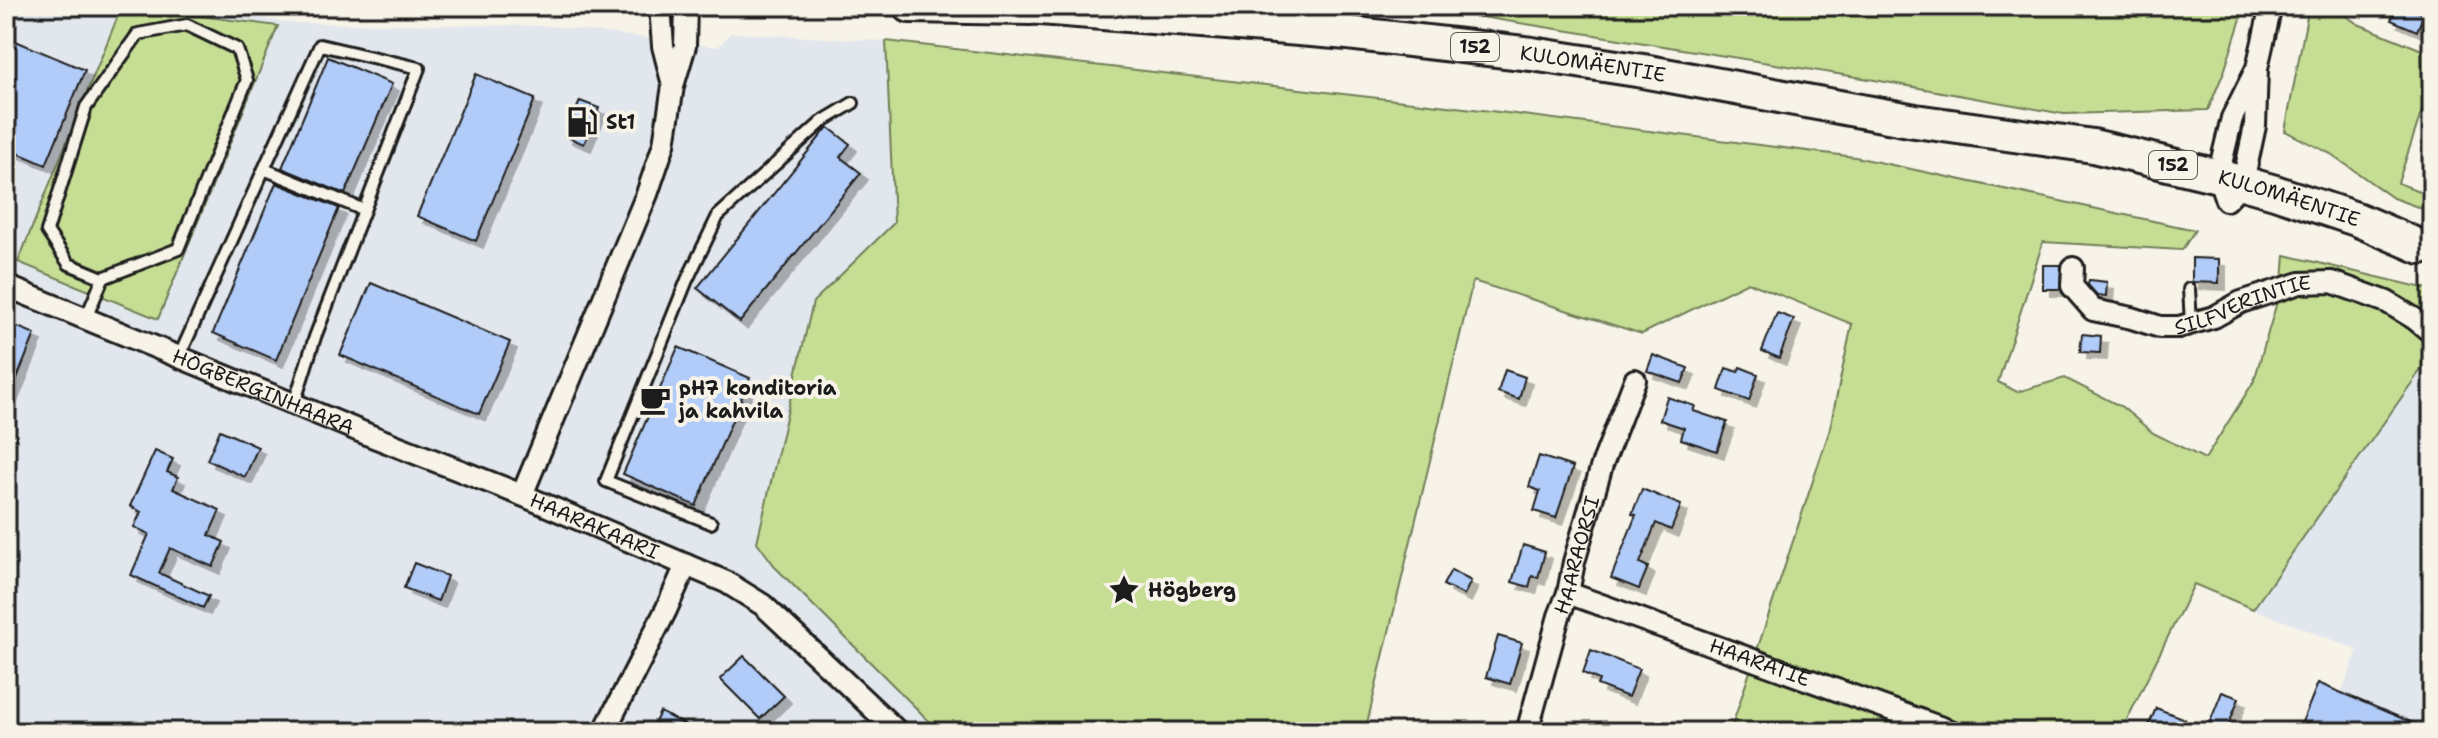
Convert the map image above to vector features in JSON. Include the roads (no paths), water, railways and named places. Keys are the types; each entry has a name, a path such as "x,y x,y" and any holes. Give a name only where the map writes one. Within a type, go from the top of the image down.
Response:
{"main road":[{"name":"KULOMÄENTIE","path":"910,6 1023,7 1348,33 1532,54 1643,71 1915,121 2229,186 2354,234 2427,248"}],"street":[{"name":"HAARAKAARI","path":"660,6 663,46 673,86"},
{"name":"HAARAKAARI","path":"686,6 685,46 673,86 664,144 647,194 522,495 726,582 763,605 898,732"},
{"path":"2229,186 2255,126 2257,68 2271,6"},
{"name":"SILFVERINTIE","path":"2073,268 2072,286 2093,310 2160,327 2179,327 2214,317 2241,302 2300,283 2332,282 2387,302 2432,333"},
{"name":"HÖGBERGINHAARA","path":"6,286 522,495"},
{"name":"HAARAORSI","path":"1527,732 1602,465 1635,380"},
{"path":"604,732 686,565"},
{"name":"HAARATIE","path":"1568,593 1953,732"}],"lane":[{"path":"86,318 103,278 178,249 247,80 237,49 187,25 138,34 86,107 47,231 69,264 103,278"},
{"path":"179,357 320,45 419,68 315,337 294,404"},
{"path":"711,523 606,481 687,280 718,216 823,121 853,103"},
{"path":"264,169 364,210"},
{"path":"2189,289 2191,323"}],"place":[{"name":"St1","path":"582,122"},
{"name":"pH7 konditoria ja kahvila","path":"655,400"},
{"name":"Högberg","path":"1124,590"}]}
